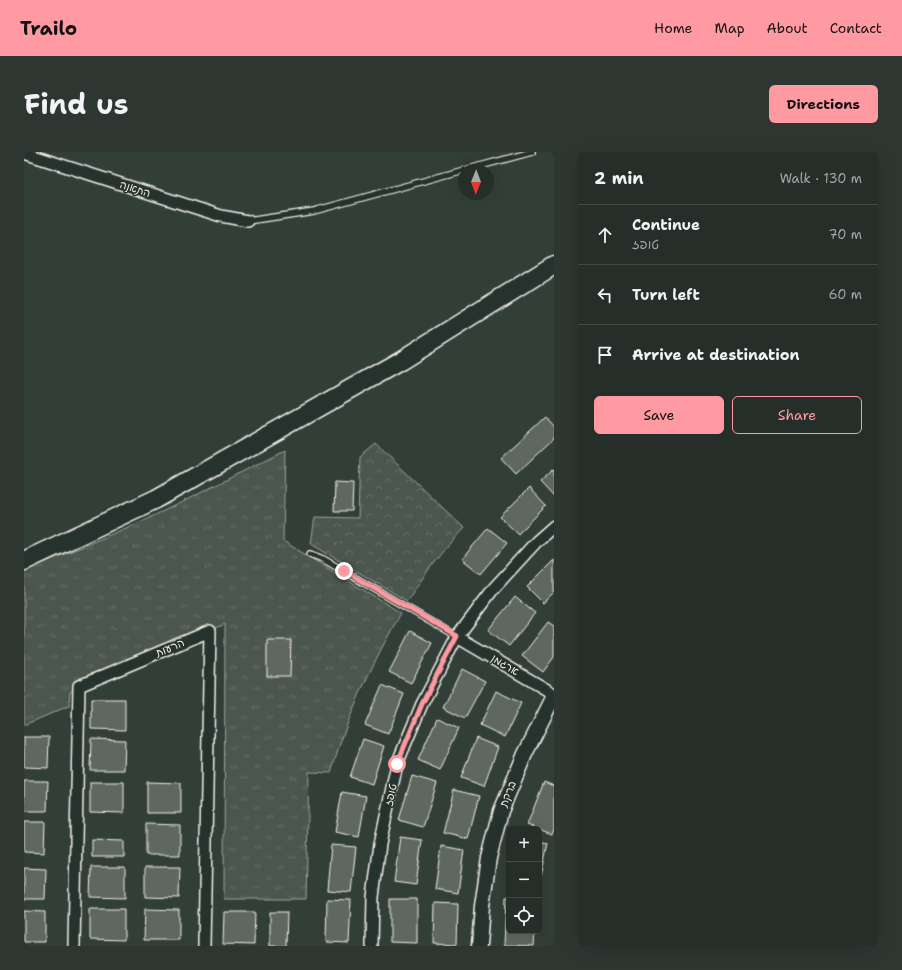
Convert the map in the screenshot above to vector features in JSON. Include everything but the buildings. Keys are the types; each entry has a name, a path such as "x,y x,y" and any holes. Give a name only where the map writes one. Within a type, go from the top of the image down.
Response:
{"main road":[{"path":"24,561 150,502 170,491 400,361 554,265"}],"street":[{"name":"התאנה","path":"24,153 221,216 248,221"},
{"name":"טופז","path":"372,946 373,898 380,844 397,764 422,704 457,636 494,588 537,541 554,526"},
{"name":"הרעות","path":"74,946 79,686 210,631 204,946"},
{"name":"ארגמן","path":"457,636 554,695"},
{"name":"ברקת","path":"478,946 488,858 501,810 525,754 554,695"}],"lane":[{"path":"487,164 532,152"},
{"path":"248,221 314,211 458,172"},
{"path":"310,554 323,559 457,636"}],"green space":[{"path":"376,444 464,528 448,545 407,601 311,544 315,517 358,518 360,457"},
{"path":"285,450 283,541 401,613 376,659 348,722 331,773 309,772 306,899 224,899 225,624 70,692 69,706 24,725 24,571 153,516"}],"route":[{"path":"344,571 457,636 422,704 397,764"}]}
